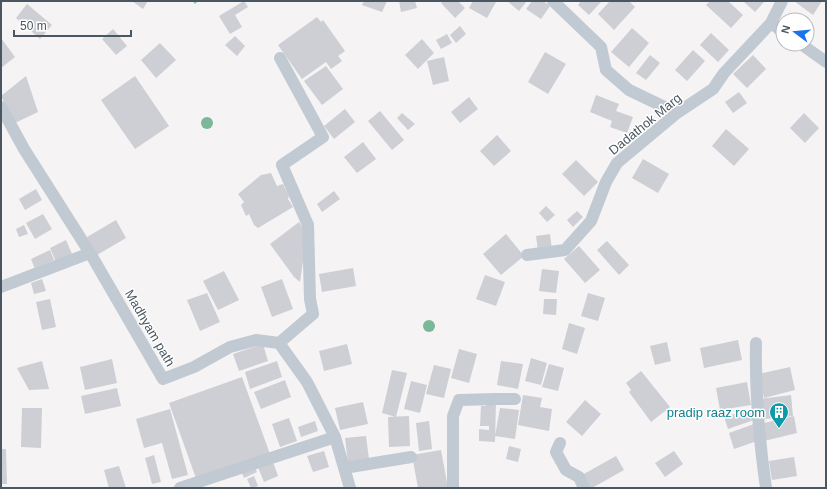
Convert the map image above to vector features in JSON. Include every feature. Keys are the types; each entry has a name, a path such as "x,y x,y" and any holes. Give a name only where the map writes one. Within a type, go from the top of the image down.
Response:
{"street":[{"path":"554,1 601,47 606,70 629,90 677,113"},
{"name":"Dadathok Marg","path":"527,255 565,250 591,221 606,182 617,163 677,113 713,89 724,73 771,23 782,1"},
{"path":"771,23 775,26"},
{"path":"812,52 826,62"},
{"path":"280,58 323,137 282,165 308,225 310,299 313,314 279,343 306,382 335,437 350,488"},
{"name":"Madhyam path","path":"1,107 24,149 90,253 163,379 194,367 230,347 256,340 279,343"},
{"path":"1,287 90,253"},
{"path":"756,342 758,414 761,453 766,488"},
{"path":"453,488 453,416 459,400 515,400"},
{"path":"180,488 335,437"},
{"path":"560,443 556,452 566,470 580,477 584,488"},
{"path":"344,468 411,456"}],"building":[{"path":"132,1 148,1 143,9"},
{"path":"244,1 248,7 235,15 242,27 230,34 219,16"},
{"path":"364,1 387,1 382,12 362,5"},
{"path":"399,1 415,1 417,8 401,12"},
{"path":"443,1 458,1 465,8 455,18 441,3"},
{"path":"473,1 496,2 487,18 469,8"},
{"path":"507,1 527,1 519,11"},
{"path":"532,1 543,1 550,6 541,19 526,9"},
{"path":"581,1 602,1 589,15 578,5"},
{"path":"610,1 629,1 635,7 614,30 598,14"},
{"path":"710,1 728,1 743,15 731,28 706,5"},
{"path":"743,1 765,1 755,12"},
{"path":"794,1 822,1 815,12 809,12"},
{"path":"27,4 52,25 40,39 16,18"},
{"path":"317,17 321,22 323,20 345,51 338,56 342,61 331,69 326,62 302,79 278,45"},
{"path":"460,26 466,34 456,43 450,35"},
{"path":"632,28 649,43 629,67 611,52"},
{"path":"113,29 127,46 116,55 102,39"},
{"path":"711,33 729,50 718,62 700,45"},
{"path":"447,34 452,43 441,49 436,40"},
{"path":"235,36 245,46 237,56 225,45"},
{"path":"1,38 15,57 1,68"},
{"path":"422,39 434,53 418,69 405,55"},
{"path":"160,43 176,60 156,78 141,60"},
{"path":"693,50 705,61 687,81 675,70"},
{"path":"545,52 566,64 548,94 528,82"},
{"path":"650,55 660,63 646,80 636,73"},
{"path":"753,55 766,69 747,88 733,74"},
{"path":"444,57 449,81 433,85 427,61"},
{"path":"326,66 343,89 322,105 304,81"},
{"path":"26,76 38,112 15,123 1,96"},
{"path":"135,76 169,126 135,149 101,100"},
{"path":"739,92 747,103 733,113 725,102"},
{"path":"596,95 619,104 616,111 633,117 627,133 610,127 612,121 590,112"},
{"path":"469,97 478,109 460,123 451,112"},
{"path":"345,109 355,122 334,139 324,126"},
{"path":"380,111 404,140 392,150 368,121"},
{"path":"402,113 415,124 408,130 397,118"},
{"path":"804,113 819,128 805,143 790,128"},
{"path":"726,129 749,149 734,166 712,146"},
{"path":"497,135 511,151 494,166 480,151"},
{"path":"363,142 376,159 357,173 344,157"},
{"path":"643,159 669,174 658,193 632,178"},
{"path":"576,160 598,182 584,196 562,174"},
{"path":"271,173 277,186 283,184 289,196 288,199 293,207 258,228 254,225 249,214 246,216 241,205 244,202 238,194 261,175"},
{"path":"36,189 42,200 25,210 19,199"},
{"path":"334,191 340,199 322,212 317,204"},
{"path":"546,206 555,215 547,222 539,213"},
{"path":"577,211 583,217 573,227 567,220"},
{"path":"43,214 52,229 35,239 26,223"},
{"path":"116,220 126,238 97,255 87,237"},
{"path":"299,222 307,234 300,282 294,277 270,244"},
{"path":"24,225 28,234 19,237 16,229"},
{"path":"506,234 524,256 501,275 483,254"},
{"path":"550,234 552,250 538,251 536,236"},
{"path":"66,240 72,254 56,262 50,248"},
{"path":"607,241 629,265 619,275 597,250"},
{"path":"579,246 600,270 585,283 564,259"},
{"path":"50,250 54,260 35,269 31,259"},
{"path":"353,268 356,286 322,292 319,274"},
{"path":"542,269 559,271 556,293 539,291"},
{"path":"224,271 239,300 218,310 203,281"},
{"path":"485,275 505,282 496,306 476,299"},
{"path":"42,279 46,291 34,294 31,283"},
{"path":"282,279 293,309 272,317 261,287"},
{"path":"207,293 220,322 200,331 187,300"},
{"path":"588,293 605,298 598,321 581,316"},
{"path":"50,299 56,327 42,330 36,302"},
{"path":"544,299 557,299 556,315 543,314"},
{"path":"569,323 585,328 577,354 562,349"},
{"path":"738,340 742,360 704,368 700,348"},
{"path":"667,342 671,361 655,365 650,346"},
{"path":"263,344 268,361 239,371 233,354"},
{"path":"347,344 352,364 324,371 319,351"},
{"path":"459,349 477,354 469,383 451,378"},
{"path":"531,358 547,363 541,385 525,381"},
{"path":"112,359 117,383 85,390 80,367"},
{"path":"42,361 49,389 29,390 17,368"},
{"path":"277,361 282,377 250,389 245,372"},
{"path":"501,361 523,364 518,389 497,385"},
{"path":"549,364 564,368 558,391 542,387"},
{"path":"434,365 451,369 444,398 426,394"},
{"path":"790,367 795,390 764,398 759,374"},
{"path":"392,370 407,373 396,417 382,413"},
{"path":"641,371 670,407 651,422 629,392 631,390 626,383"},
{"path":"242,377 270,454 197,481 169,403"},
{"path":"285,380 291,397 261,409 254,392"},
{"path":"411,381 427,385 420,413 404,409"},
{"path":"747,382 751,405 720,410 716,388"},
{"path":"117,388 121,406 85,414 81,396"},
{"path":"523,395 542,398 540,407 552,409 549,431 518,425"},
{"path":"791,395 793,416 764,419 761,399"},
{"path":"585,400 601,414 582,436 566,422"},
{"path":"486,401 496,401 495,442 479,441 479,429 489,430 489,426 480,426 481,406 486,406"},
{"path":"363,402 368,424 340,430 335,408"},
{"path":"22,408 42,408 41,448 21,447"},
{"path":"500,408 519,410 515,439 495,436"},
{"path":"170,409 188,475 172,479 162,443 144,448 136,419"},
{"path":"751,409 754,420 728,429 724,417"},
{"path":"409,416 410,446 389,447 388,417"},
{"name":"pradip raaz room","path":"794,416 797,433 764,441 760,424"},
{"path":"289,418 297,441 280,447 272,424"},
{"path":"315,421 318,431 301,437 298,427"},
{"path":"429,421 432,449 419,451 416,423"},
{"path":"754,424 760,440 734,449 729,433"},
{"path":"366,436 369,459 348,462 345,438"},
{"path":"509,446 521,449 518,462 506,459"},
{"path":"1,449 6,449 7,484 1,484"},
{"path":"441,450 448,488 418,488 412,455"},
{"path":"324,451 329,467 313,472 307,456"},
{"path":"674,451 683,464 665,477 655,463"},
{"path":"154,455 161,482 152,484 145,458"},
{"path":"616,456 624,470 592,488 589,488 582,475"},
{"path":"794,457 797,476 772,480 769,461"},
{"path":"272,459 278,476 264,482 257,465"},
{"path":"119,466 126,488 109,488 104,470"},
{"path":"254,466 257,472 244,478 241,471"},
{"path":"254,476 258,486 251,488 247,479"}],"place":[{"name":"pradip raaz room","path":"779,429"}]}
